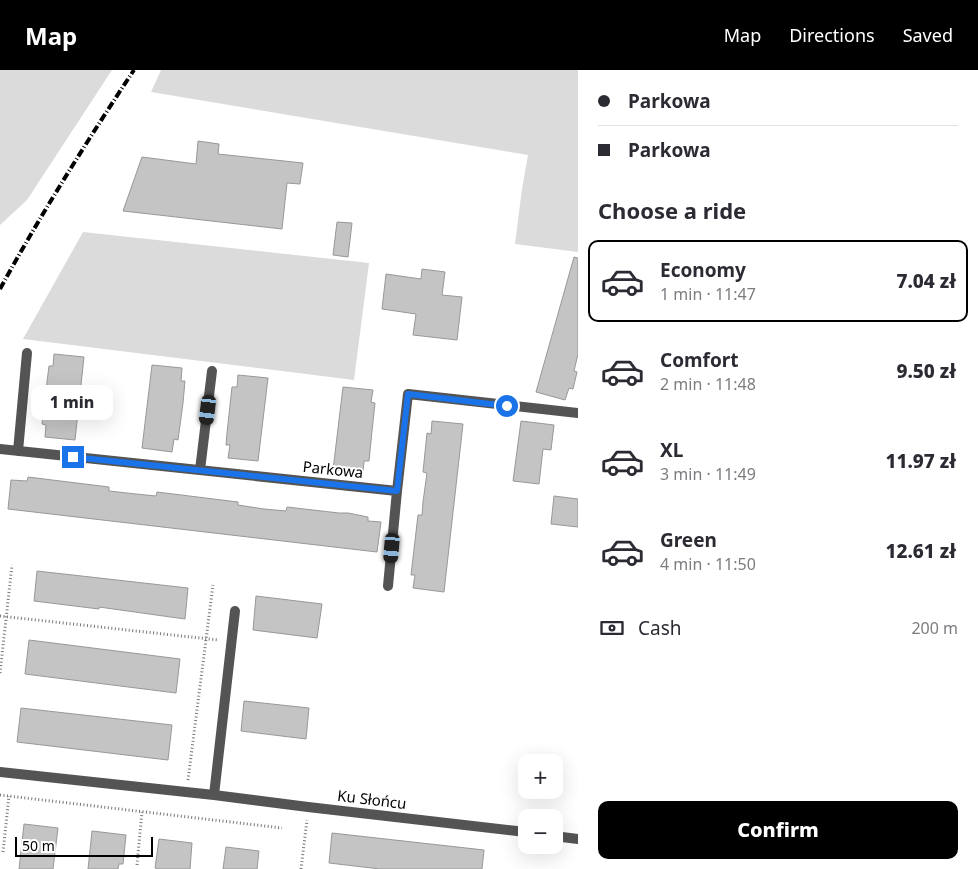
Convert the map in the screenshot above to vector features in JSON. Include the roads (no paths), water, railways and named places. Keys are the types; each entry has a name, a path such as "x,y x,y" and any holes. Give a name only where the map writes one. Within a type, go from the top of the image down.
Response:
{"street":[{"path":"18,451 27,353"},
{"path":"200,470 212,371"},
{"path":"388,586 408,394 578,413"},
{"name":"Parkowa","path":"0,449 397,491"},
{"path":"214,795 235,611"},
{"name":"Ku Słońcu","path":"0,772 518,831"},
{"path":"563,837 578,839"}],"railway":[{"path":"0,289 65,178 134,70"}]}
